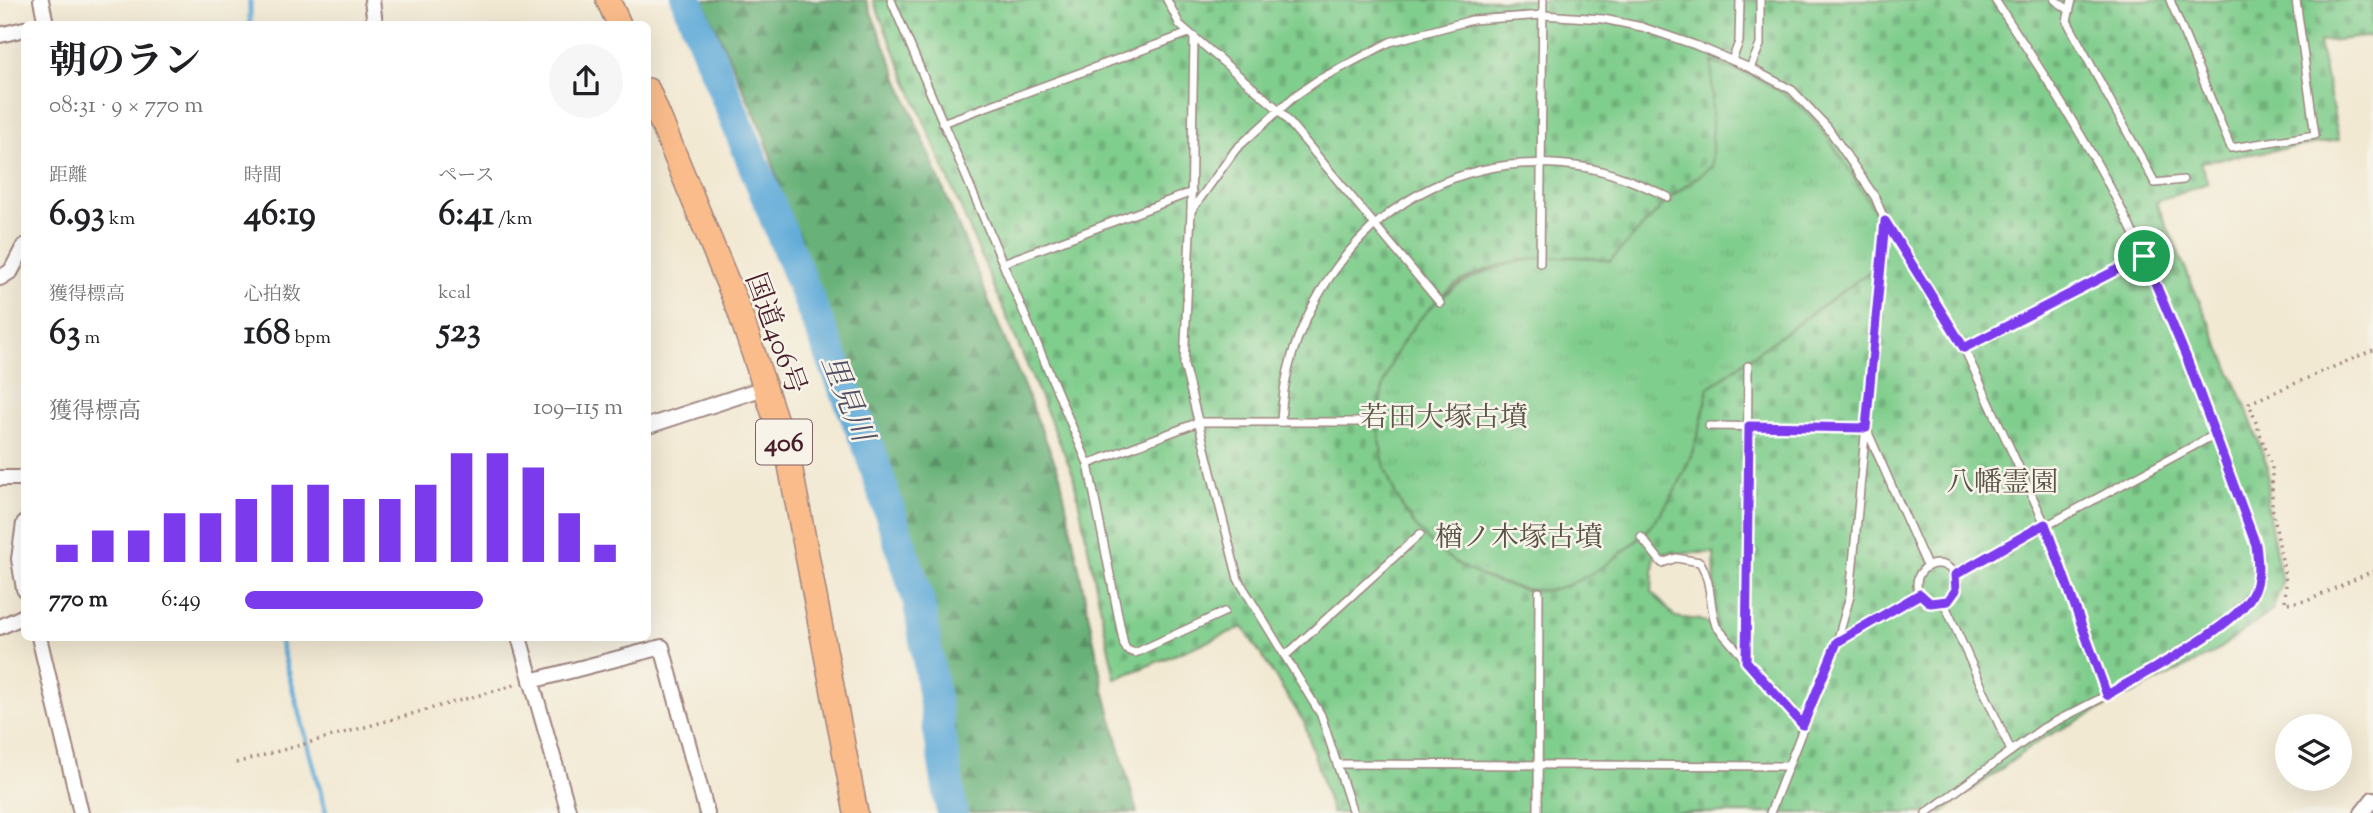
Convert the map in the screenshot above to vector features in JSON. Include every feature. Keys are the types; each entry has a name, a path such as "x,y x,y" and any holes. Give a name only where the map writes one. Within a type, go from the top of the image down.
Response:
{"highway":[{"path":"608,0 618,21"},
{"name":"国道406号","path":"651,97 734,298 767,387 789,460 856,813"}],"street":[{"path":"41,0 45,21"},
{"path":"372,0 375,21"},
{"path":"0,35 21,30"},
{"path":"0,278 11,271 21,252"},
{"path":"651,425 767,387"},
{"path":"0,478 21,478"},
{"path":"21,545 21,571"},
{"path":"0,627 21,617"},
{"path":"40,641 81,813"},
{"path":"520,641 569,813"},
{"path":"531,681 662,647 707,813"},
{"path":"2362,813 2373,799"}],"lane":[{"path":"891,0 1088,464 1127,650 1135,653 1224,612"},
{"path":"1167,0 1180,26 1279,110 1440,303"},
{"path":"1540,263 1543,0"},
{"path":"1732,60 1739,42 1740,0"},
{"path":"1750,68 1759,45 1760,0"},
{"path":"1926,813 2043,728 2107,695 2231,620 2252,593 2259,572 2256,545 2187,359 2144,256 2088,146 1995,0"},
{"path":"2055,0 2069,10"},
{"path":"2072,0 2067,21 2155,183 2183,180"},
{"path":"2170,0 2231,148 2315,135 2296,0"},
{"path":"1191,211 1236,149 1279,110 1318,80 1390,42 1472,20 1543,15 1603,19 1642,27 1732,60 1792,90 1811,107 1875,197 1885,221 1964,348 2045,524 2107,695"},
{"path":"942,123 1191,35"},
{"path":"1191,35 1192,192 1185,365 1238,579 1321,715 1353,813"},
{"path":"1281,422 1284,381 1304,322 1338,264 1374,223 1419,193 1467,174 1541,165 1582,167 1611,174 1668,197"},
{"path":"1003,263 1192,192"},
{"path":"1770,813 1786,766 1837,642 1850,596 1885,221"},
{"path":"1964,348 2144,256"},
{"path":"1746,661 1748,366"},
{"path":"1088,464 1199,422 1378,422"},
{"path":"1709,426 1866,428"},
{"path":"1866,428 1927,566"},
{"path":"1955,575 2214,435"},
{"path":"1285,656 1420,534"},
{"path":"1641,537 1662,564 1676,558 1700,562 1708,575 1710,608 1716,626 1803,725"},
{"path":"1944,565 1955,575 1956,590 1944,603 1930,603 1920,594 1918,576 1927,566 1944,565"},
{"path":"1538,813 1539,592"},
{"path":"1837,642 1920,594"},
{"path":"1944,603 2011,751"},
{"path":"1338,764 1786,766"}],"path":[{"path":"2373,350 2249,403 2272,467 2272,506 2286,582 2285,603 2307,601 2373,571"},
{"path":"236,763 531,681"}],"green space":[{"path":"703,0 866,0 1060,475 1103,686 1137,813 967,813 926,610 895,522 867,426 828,347 764,135"},
{"name":"八幡霊園","path":"873,0 2373,0 2373,36 2319,42 2339,140 2200,162 2208,183 2156,202 2245,405 2268,468 2267,506 2282,583 2272,610 2212,654 2043,738 1941,813 1332,813 1304,722 1243,627 1115,679 1073,474","holes":["1712,63 1873,269 1708,388 1702,419 1681,478 1648,528 1626,549 1601,567 1552,588 1530,590 1516,587 1493,570 1388,476 1380,423 1383,387 1406,343 1447,291 1483,271 1526,260 1570,257 1610,261 1670,198 1712,166","1654,553 1714,553 1716,626 1700,620 1675,617 1652,592"]},
{"path":"1712,62 1772,86 1803,109 1826,135 1874,210 1879,224 1873,269 1708,388 1698,435 1681,479 1657,518 1623,552 1578,581 1548,590 1514,587 1481,576 1455,562 1432,544 1412,522 1386,469 1380,440 1379,411 1385,381 1396,353 1425,313 1443,296 1487,271 1535,259 1560,257 1610,261 1670,198 1712,166"}],"waterway":[{"path":"250,0 250,21"},
{"name":"里見川","path":"687,0 870,451 919,602 952,813"},
{"path":"280,641 326,813"}],"route":[{"path":"1885,221 1964,348 2144,256 2187,359 2256,545 2259,572 2252,593 2243,607 2231,620 2107,695 2045,524 1955,575 1956,590 1948,601 1930,603 1920,594 1837,642 1803,725 1746,661 1749,426 1866,428 1885,221"}],"park label":[{"name":"若田大塚古墳","path":"1444,416"},
{"name":"楢ノ木塚古墳","path":"1519,536"}]}
